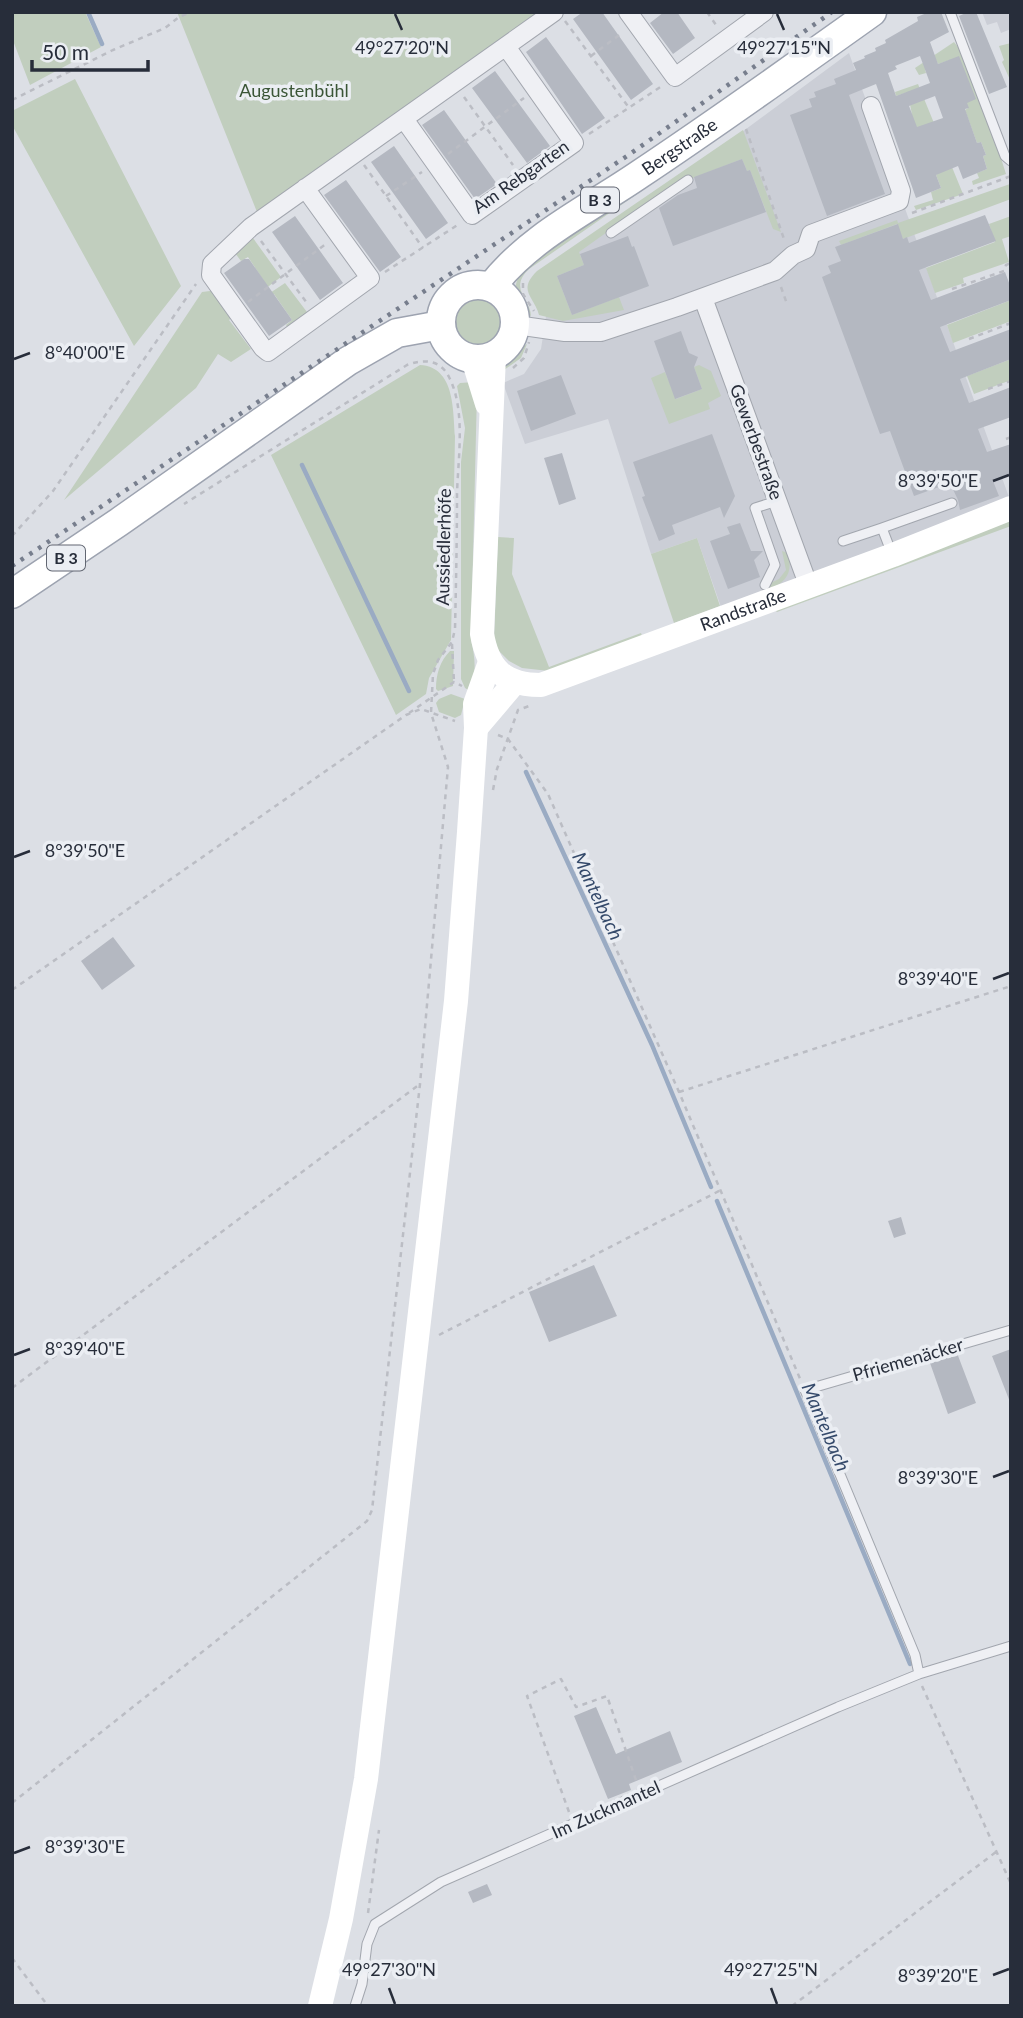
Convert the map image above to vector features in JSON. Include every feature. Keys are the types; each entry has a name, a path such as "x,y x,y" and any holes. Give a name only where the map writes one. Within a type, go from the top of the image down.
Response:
{"main road":[{"name":"Bergstraße","path":"491,286 523,251 641,174 872,12"},
{"path":"467,286 491,286 510,302 515,313 516,325 509,343 484,357 455,351 443,335 441,325 442,312 447,301 467,286"},
{"name":"B 3","path":"12,594 119,523 348,361 397,333 441,325"}],"street":[{"path":"305,188 370,278 268,352 211,275 212,264 251,227 305,188 556,12"},
{"path":"632,18 676,77 764,12"},
{"name":"Am Rebgarten","path":"404,119 471,215 523,179 574,143 507,47"},
{"path":"516,325 565,332 601,332 775,271 806,249 811,234 899,201 901,191 871,106"},
{"name":"Gewerbestraße","path":"704,298 809,587"},
{"path":"476,728 515,682 501,675 487,657 482,634 490,415 495,374 484,357"},
{"name":"Randstraße","path":"515,682 541,685 809,587 1011,509"},
{"path":"320,2006 341,1919 366,1779 456,1001 476,728 475,704 487,657"}],"lane":[{"path":"950,12 1005,156 1011,161"},
{"path":"611,233 688,180"},
{"path":"765,585 775,565 755,509 777,501"},
{"path":"843,541 952,503"},
{"path":"882,528 893,555"},
{"name":"Pfriemenäcker","path":"805,1390 1011,1330"},
{"path":"805,1390 915,1656 919,1674"},
{"name":"Im Zuckmantel","path":"355,2006 362,1984 367,1944 375,1924 441,1882 838,1707 919,1674 1011,1646"}],"path":[{"path":"176,12 179,17"},
{"path":"12,100 113,50 165,28 191,12"},
{"path":"556,12 630,109"},
{"path":"591,55 632,18"},
{"path":"574,143 676,77"},
{"path":"455,83 523,179"},
{"path":"386,197 486,128 535,89"},
{"path":"744,123 784,234 786,250"},
{"path":"356,153 423,248"},
{"path":"370,278 378,277 471,215"},
{"path":"251,227 317,316"},
{"path":"237,310 338,234"},
{"path":"952,289 1004,271 1006,265 1011,263"},
{"path":"12,536 53,491 100,427 191,289 210,269"},
{"path":"968,339 1011,323"},
{"name":"Aussiedlerhöfe","path":"179,507 407,365 426,360 434,362 449,377 459,432 455,629 452,642 438,660 433,674 431,713"},
{"path":"988,389 1011,382"},
{"path":"452,642 454,682"},
{"path":"454,682 469,689"},
{"path":"12,990 454,682"},
{"path":"406,715 421,709 508,739 548,794 679,1092 805,1390"},
{"path":"12,1803 367,1521 372,1510 420,1084 448,768 431,713"},
{"path":"494,785 508,739"},
{"path":"679,1092 1011,986"},
{"path":"12,1388 420,1084"},
{"path":"436,1336 721,1190"},
{"path":"919,1674 924,1693 1011,1884"},
{"path":"574,1825 527,1696 561,1679 576,1707 607,1696 641,1795"},
{"path":"792,2006 996,1852"},
{"path":"12,1958 48,2006"}],"shaded area":[{"path":"982,12 1011,12 1011,29 1001,33 997,22 987,25"},
{"path":"849,53 1010,500 721,607 697,538 651,554 608,419 525,444 503,383 524,374 541,349 546,316 534,278"}],"green space":[{"path":"12,12 85,12 101,47 30,85 12,38"},
{"name":"Augustenbühl","path":"177,12 538,12 537,18 257,212"},
{"path":"954,42 991,127 1006,174 973,185 972,181 979,178 977,173 987,169 983,156 986,155 981,142 977,143 965,110 968,108 950,60 938,64 936,60 925,69 926,73 919,75 915,68"},
{"path":"1011,43 1011,82 1002,62 1004,60 999,46"},
{"path":"75,79 181,286 134,346 12,125 12,111"},
{"path":"918,84 963,194 916,210 914,206 933,200 931,192 941,188 936,175 939,173 911,130 908,92 896,96 895,92"},
{"path":"743,130 781,232 773,229 750,170 747,171 742,159 693,178 658,196 579,252 584,265 557,276 572,315 619,297 624,310 563,321 539,315 528,289 531,278 537,271"},
{"path":"719,137 529,269 523,276 520,288 531,316 524,311 515,292 518,278 526,264"},
{"path":"1010,184 1011,199 903,239 897,224 841,245 839,241 897,220 898,223"},
{"path":"1011,216 1011,236 1002,239 1009,262 963,278 964,283 935,293 926,268 995,242 989,224"},
{"path":"253,238 281,277 265,289 264,281 248,257 241,261 235,253"},
{"path":"285,283 310,316 289,330 286,325 292,320 274,294 267,295"},
{"path":"477,288 489,290 500,297 507,308 507,332 500,343 489,350 477,352 465,350 454,343 447,332 445,320 447,308 454,297 465,290"},
{"path":"218,290 235,315 229,320 251,349 231,362 218,354 196,388 64,500 202,292"},
{"path":"1011,300 1011,321 953,343 947,325"},
{"path":"527,344 521,358 504,370 504,363"},
{"path":"1011,359 1011,380 974,394 967,376"},
{"path":"420,365 440,373 446,381 454,414 451,640 429,678 426,694 396,715 271,455"},
{"path":"699,365 711,371 721,396 708,403 710,409 669,424 651,378 665,372 676,399 702,389 694,367"},
{"path":"474,382 477,392 471,639 475,665 470,691 465,688 461,679 461,462 465,428 457,386 460,383"},
{"path":"1011,519 1011,526 777,612 775,610"},
{"path":"498,537 514,538 512,574 549,667 641,633 642,636 549,671 522,668 509,661 494,641"},
{"path":"697,538 720,606 674,623 651,554"},
{"path":"782,551 788,553 789,571 780,584 768,590 766,585 779,579 786,570"},
{"path":"450,651 454,651 453,686 438,691 436,683 439,668"},
{"path":"451,694 465,699 461,715 455,718 439,712 436,703"}],"building":[{"path":"583,12 602,12 653,84 631,100 573,19"},
{"path":"664,12 677,12 695,38 673,54 650,23"},
{"path":"929,12 941,12 949,32 930,42 938,64 959,56 976,99 967,103 969,108 965,109 977,143 981,142 986,155 983,156 987,169 963,179 958,166 936,175 941,188 916,198 876,84 849,95 885,194 827,216 790,115 812,107 809,99 816,97 814,92 836,84 834,79 856,70 853,63 876,51 875,48 886,43 885,40 918,21 917,17","holes":["920,56 930,83 896,96 888,73 897,69 895,66","935,96 943,118 917,127 909,106"]},
{"path":"976,12 1007,87 989,94 959,16"},
{"path":"546,37 605,118 582,134 526,52"},
{"path":"495,71 550,146 527,163 472,88"},
{"path":"444,110 497,184 475,199 422,125"},
{"path":"394,146 448,223 426,239 371,162"},
{"path":"742,159 747,171 750,170 766,212 673,246 659,208 678,195 697,188 694,177"},
{"path":"346,180 401,257 380,272 324,195"},
{"path":"985,215 996,241 919,270 931,300 1005,272 1011,288 1011,300 940,327 950,352 1011,329 1011,359 960,379 969,403 1011,387 1011,417 978,429 987,452 1011,444 1011,474 993,481 999,496 960,510 950,483 914,496 890,431 880,434 822,277 831,273 828,266 841,261 835,247 898,224 903,239 907,237 909,243"},
{"path":"295,216 343,283 320,300 272,232"},
{"path":"628,236 649,286 572,315 557,276 584,265 580,254"},
{"path":"244,259 249,259 292,320 269,336 224,273"},
{"path":"681,331 689,353 698,357 694,367 702,389 675,399 654,341"},
{"path":"561,375 576,414 531,431 517,391"},
{"path":"712,434 735,496 724,518 720,507 672,525 675,534 659,541 642,497 645,496 633,462"},
{"path":"562,453 576,499 559,505 544,458"},
{"path":"740,523 751,551 763,551 754,560 760,577 728,589 710,541 730,534 727,527"},
{"path":"113,937 135,966 102,990 81,961"},
{"path":"901,1217 906,1234 894,1238 888,1221"},
{"path":"594,1265 617,1316 549,1342 529,1292"},
{"path":"1011,1349 1011,1402 1010,1402 992,1356"},
{"path":"957,1353 976,1403 948,1414 930,1363"},
{"path":"596,1707 616,1754 670,1731 682,1762 629,1784 631,1790 608,1799 574,1716"},
{"path":"487,1884 492,1895 473,1903 468,1892"}],"waterway":[{"name":"Mantelbach","path":"88,12 102,44"},
{"name":"Mantelbach","path":"302,465 409,691"},
{"name":"Mantelbach","path":"526,772 652,1045 711,1187"},
{"name":"Mantelbach","path":"717,1201 910,1664"}],"railway":[{"path":"12,566 627,156 832,12"}]}
